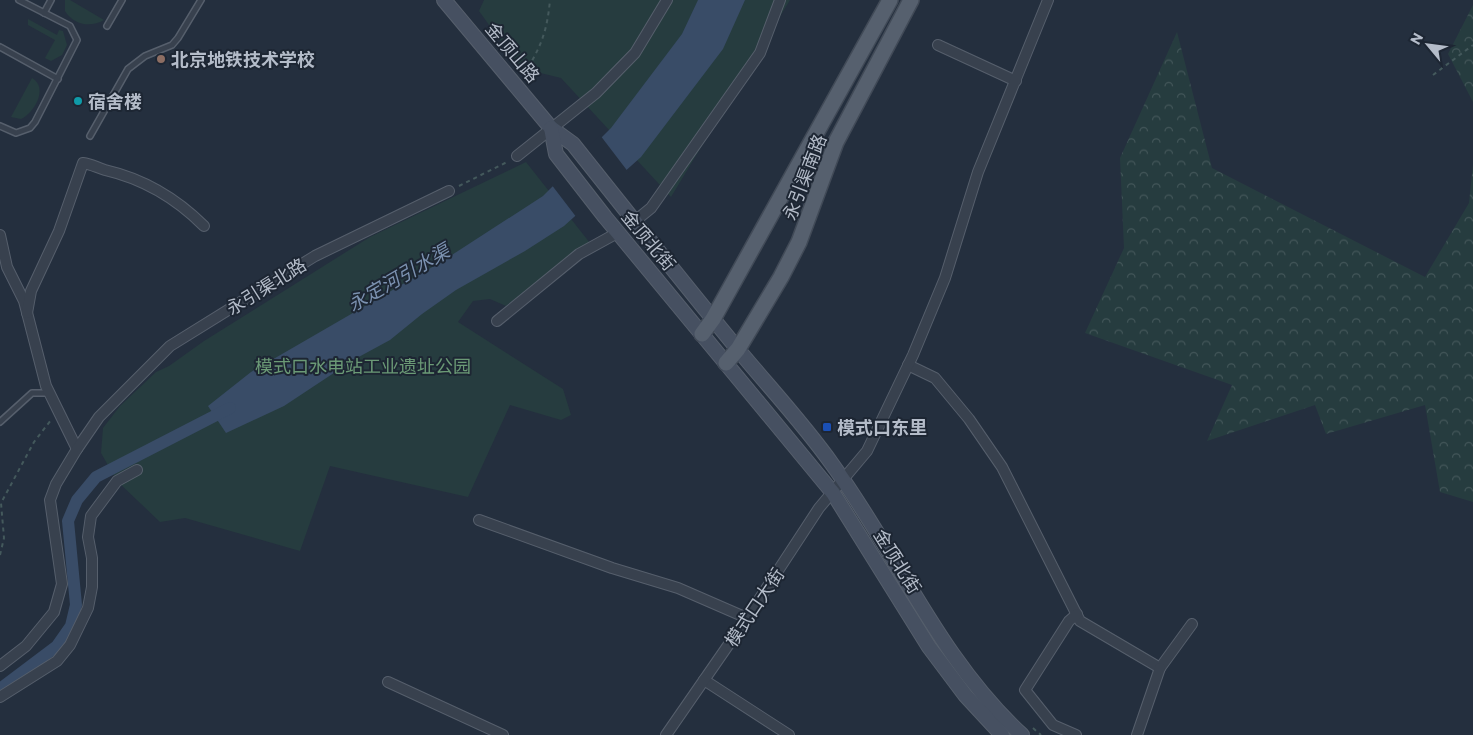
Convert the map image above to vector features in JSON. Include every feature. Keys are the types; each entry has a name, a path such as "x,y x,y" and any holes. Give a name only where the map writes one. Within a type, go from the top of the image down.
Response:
{"main road":[{"name":"金顶山路","path":"444,0 551,128"},
{"name":"永引渠南路","path":"702,334 713,319 890,0"},
{"name":"永引渠南路","path":"726,363 738,349 799,242 836,142 911,0"},
{"name":"金顶北街","path":"551,128 577,149 713,319 812,436 843,480 957,663 998,713 1024,729"},
{"name":"金顶北街","path":"551,128 556,154 605,217 833,493 929,647 965,695 1002,735"}],"street":[{"path":"518,156 596,94 635,52 667,0"},
{"path":"635,221 651,208 760,53 780,0"},
{"path":"843,480 867,451 908,365 945,278 978,172 1048,0"},
{"path":"938,45 1016,82"},
{"path":"27,313 31,290 61,226 83,163 121,173 168,195 187,209 204,226"},
{"name":"永引渠北路","path":"0,666 26,646 54,612 62,584 50,500 56,484 99,417 170,346 315,256 449,191"},
{"path":"498,321 579,254 618,232"},
{"path":"0,235 7,267 24,301 34,347 50,393 77,449"},
{"path":"908,365 935,378 970,419 1002,467 1080,620 1160,668"},
{"path":"0,697 57,661 70,645 88,608 92,587 92,558 88,537 91,516 116,481 137,470"},
{"name":"模式口大街","path":"666,735 747,618 819,508 843,480"},
{"path":"479,520 612,568 678,588 747,618"},
{"path":"1076,735 1053,725 1025,690 1069,621 1077,614"},
{"path":"1137,735 1160,668 1192,624"},
{"path":"704,680 789,735"},
{"path":"388,682 504,735"}],"lane":[{"path":"0,126 16,132 30,128 58,79 77,40 70,26 19,0"},
{"path":"44,13 51,0"},
{"path":"107,26 122,0"},
{"path":"90,136 128,69 145,56 172,45 201,0"},
{"path":"0,47 58,79"},
{"path":"0,422 32,393 50,393"}],"path":[{"path":"515,84 524,74 541,44 547,28 550,0"},
{"path":"1433,75 1473,45"},
{"path":"449,191 518,156"},
{"path":"0,555 4,538 1,503 34,442 59,411"},
{"path":"1024,729 1041,735"}],"green space":[{"path":"65,0 70,0 104,20 93,24 78,22 65,11"},
{"path":"484,0 790,0 671,197 561,78 520,68 479,11"},
{"path":"1473,5 1473,102 1448,54"},
{"path":"28,19 57,35 59,30 63,31 67,45 62,55 51,61 45,58 55,40 28,25"},
{"path":"1177,32 1212,168 1425,277 1469,203 1473,164 1473,502 1440,492 1425,405 1326,434 1315,405 1207,441 1232,385 1085,333 1124,248 1120,158"},
{"path":"32,78 37,82 39,88 38,100 35,106 21,119 11,117"},
{"name":"模式口水电站工业遗址公园","path":"526,162 590,243 506,306 490,299 473,301 458,322 563,389 571,415 561,420 510,405 468,497 330,466 300,551 185,518 160,522 117,481 101,453 103,428 120,406 156,372 169,366 204,341 370,237"}],"water":[{"path":"698,0 745,0 723,49 641,157 564,226 525,251 456,290 390,340 355,359 284,406 226,433 208,406 251,372 441,262 543,196 611,128 682,34"}],"pier":[{"path":"600,135 629,173 577,218 551,184"}],"waterway":[{"name":"永定河引水渠","path":"0,689 57,646 71,626 76,605 68,521 77,500 96,477 230,408"}],"place":[{"name":"北京地铁技术学校","path":"161,59"},
{"name":"宿舍楼","path":"78,101"},
{"name":"模式口东里","path":"827,427"}]}
